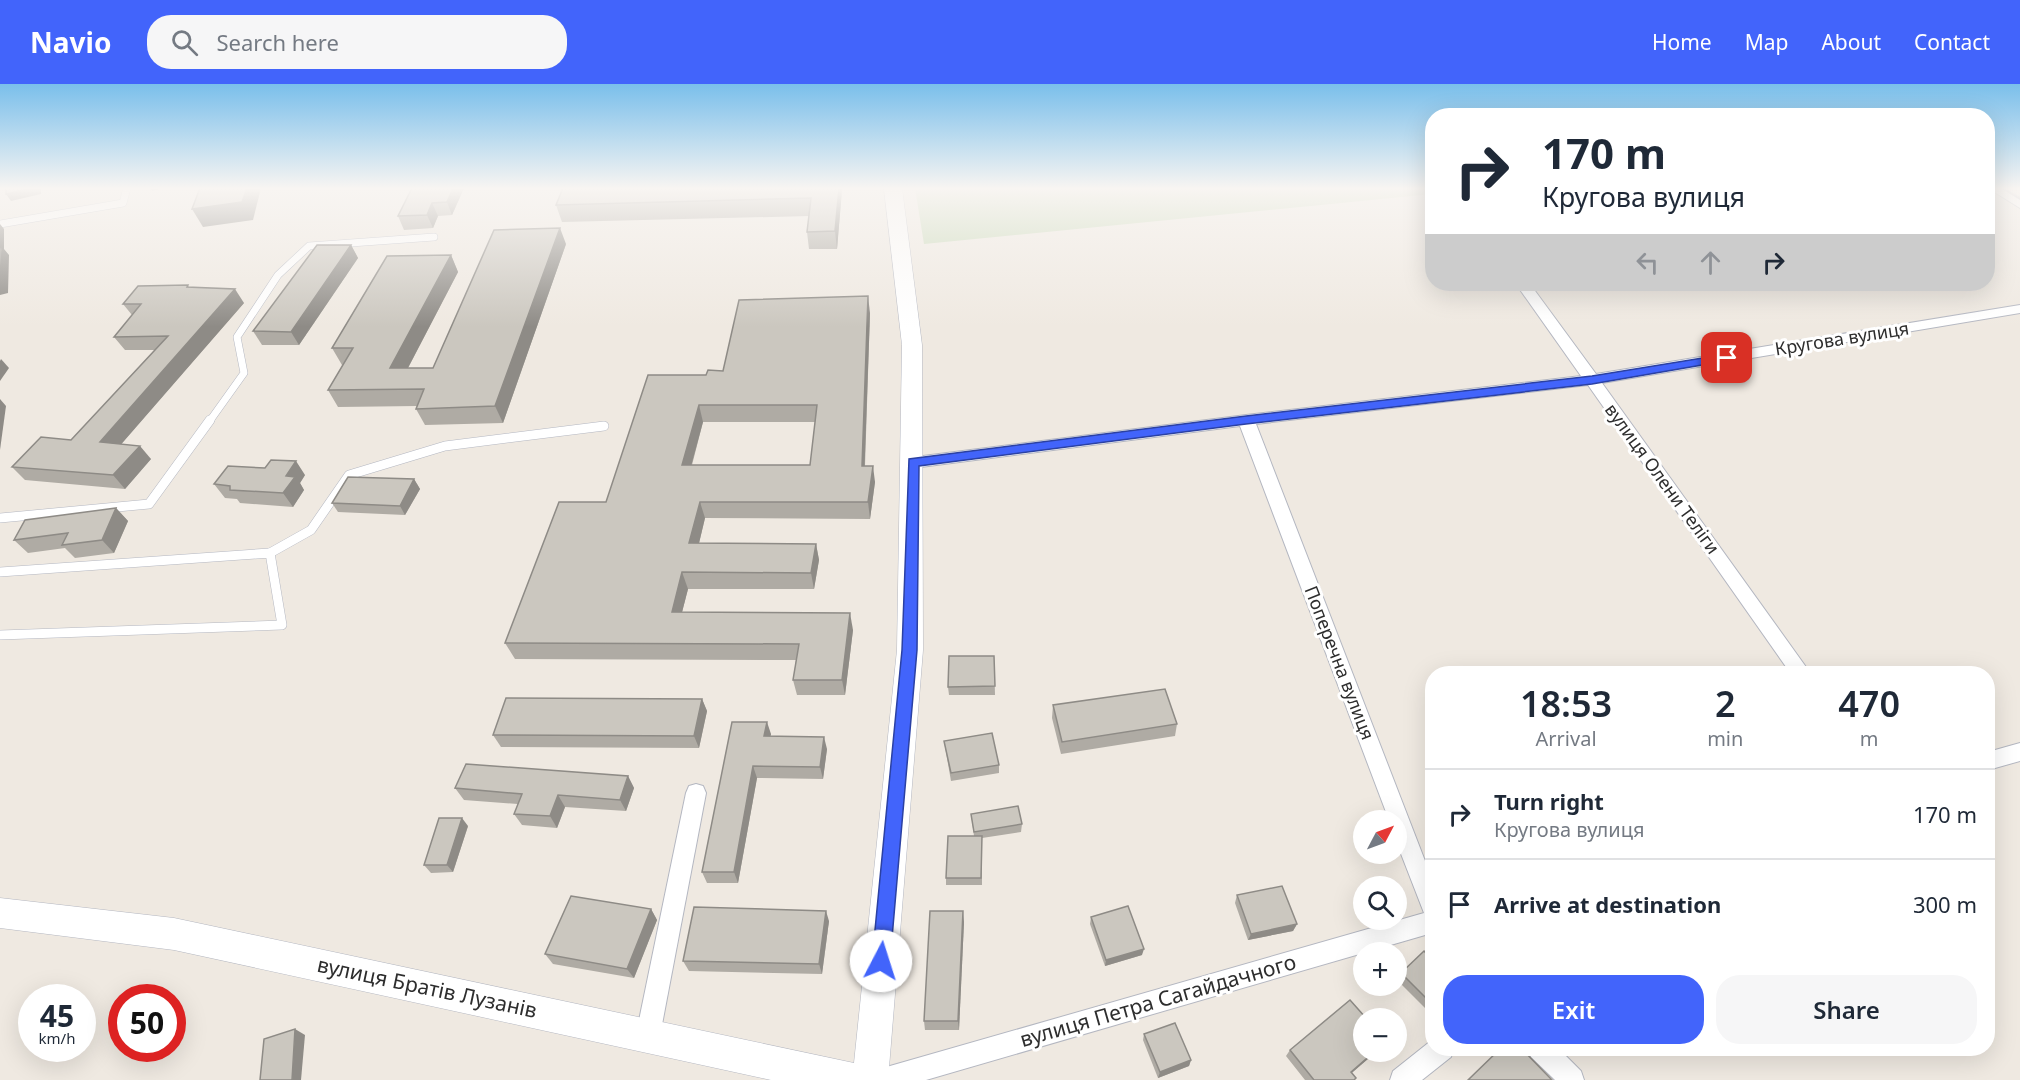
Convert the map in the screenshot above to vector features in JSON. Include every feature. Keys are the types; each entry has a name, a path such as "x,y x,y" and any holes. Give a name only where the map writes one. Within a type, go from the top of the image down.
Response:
{"main road":[{"path":"870,1080 910,650 912,345 899,234"},
{"name":"вулиця Братів Лузанів","path":"0,914 174,934 852,1080"}],"street":[{"name":"вулиця Олени Теліги","path":"1528,291 1796,666"},
{"name":"Кругова вулиця","path":"913,462 1592,380 2020,309"},
{"name":"Поперечна вулиця","path":"1246,420 1425,888"},
{"path":"1995,759 2020,752"},
{"path":"648,1035 696,793"},
{"name":"вулиця Петра Сагайдачного","path":"883,1080 1425,924"},
{"path":"1402,1080 1432,1056"},
{"path":"1548,1056 1572,1080"}],"lane":[{"path":"0,518 149,504 244,373 237,337 278,276 309,246 434,237"},
{"path":"0,572 270,553 311,530 349,475 445,446 604,426"},
{"path":"0,634 282,625 270,553"}],"green space":[{"path":"922,234 1021,234 924,244"}],"building":[{"path":"492,234 558,234 495,406 416,409 424,389 328,390 353,348 332,348 387,256 451,255 390,368 433,368"},
{"path":"317,245 351,245 291,332 253,331"},
{"path":"2,247 1,285 0,285 0,248"},
{"path":"188,285 187,287 235,289 100,442 140,446 113,475 12,467 41,437 71,440 168,336 114,337 141,304 123,304 138,286"},
{"path":"868,296 862,466 873,466 868,502 700,502 689,543 816,544 811,573 682,572 672,612 850,613 842,680 793,680 799,644 505,643 559,502 606,502 648,375 706,375 708,370 723,371 739,300","holes":["699,405 817,405 810,465 682,465"]},
{"path":"271,460 296,461 286,476 295,477 283,493 230,490 230,486 214,484 228,466 265,468"},
{"path":"348,477 414,479 400,506 332,503"},
{"path":"116,508 102,540 62,545 68,533 14,540 25,520"},
{"path":"949,656 994,656 995,686 948,687"},
{"path":"1165,689 1177,724 1062,742 1053,705"},
{"path":"506,698 702,699 694,736 493,735"},
{"path":"732,722 767,722 764,736 824,737 820,767 753,766 734,872 702,872"},
{"path":"992,733 999,765 951,773 944,741"},
{"path":"466,764 628,776 620,800 558,795 550,816 514,814 522,794 455,788"},
{"path":"1018,806 1022,824 974,832 971,814"},
{"path":"439,818 462,818 447,865 424,865"},
{"path":"948,836 982,836 981,878 946,878"},
{"path":"1282,886 1297,924 1251,934 1237,895"},
{"path":"571,896 651,909 627,969 545,954"},
{"path":"1128,906 1144,949 1106,960 1091,917"},
{"path":"694,907 826,911 819,964 683,961"},
{"path":"930,911 963,911 958,1021 924,1021"},
{"path":"1424,951 1425,952 1425,997 1407,979 1407,967"},
{"path":"1350,1000 1357,1008 1353,1008 1353,1062 1362,1062 1351,1072 1356,1078 1354,1080 1314,1080 1290,1050"},
{"path":"1175,1023 1191,1060 1160,1072 1144,1034"},
{"path":"295,1029 292,1080 260,1080 264,1039"},
{"path":"1493,1056 1529,1056 1552,1080 1468,1080"}],"route":[{"path":"881,961 910,650 913,462 1592,380 1727,358"}]}
